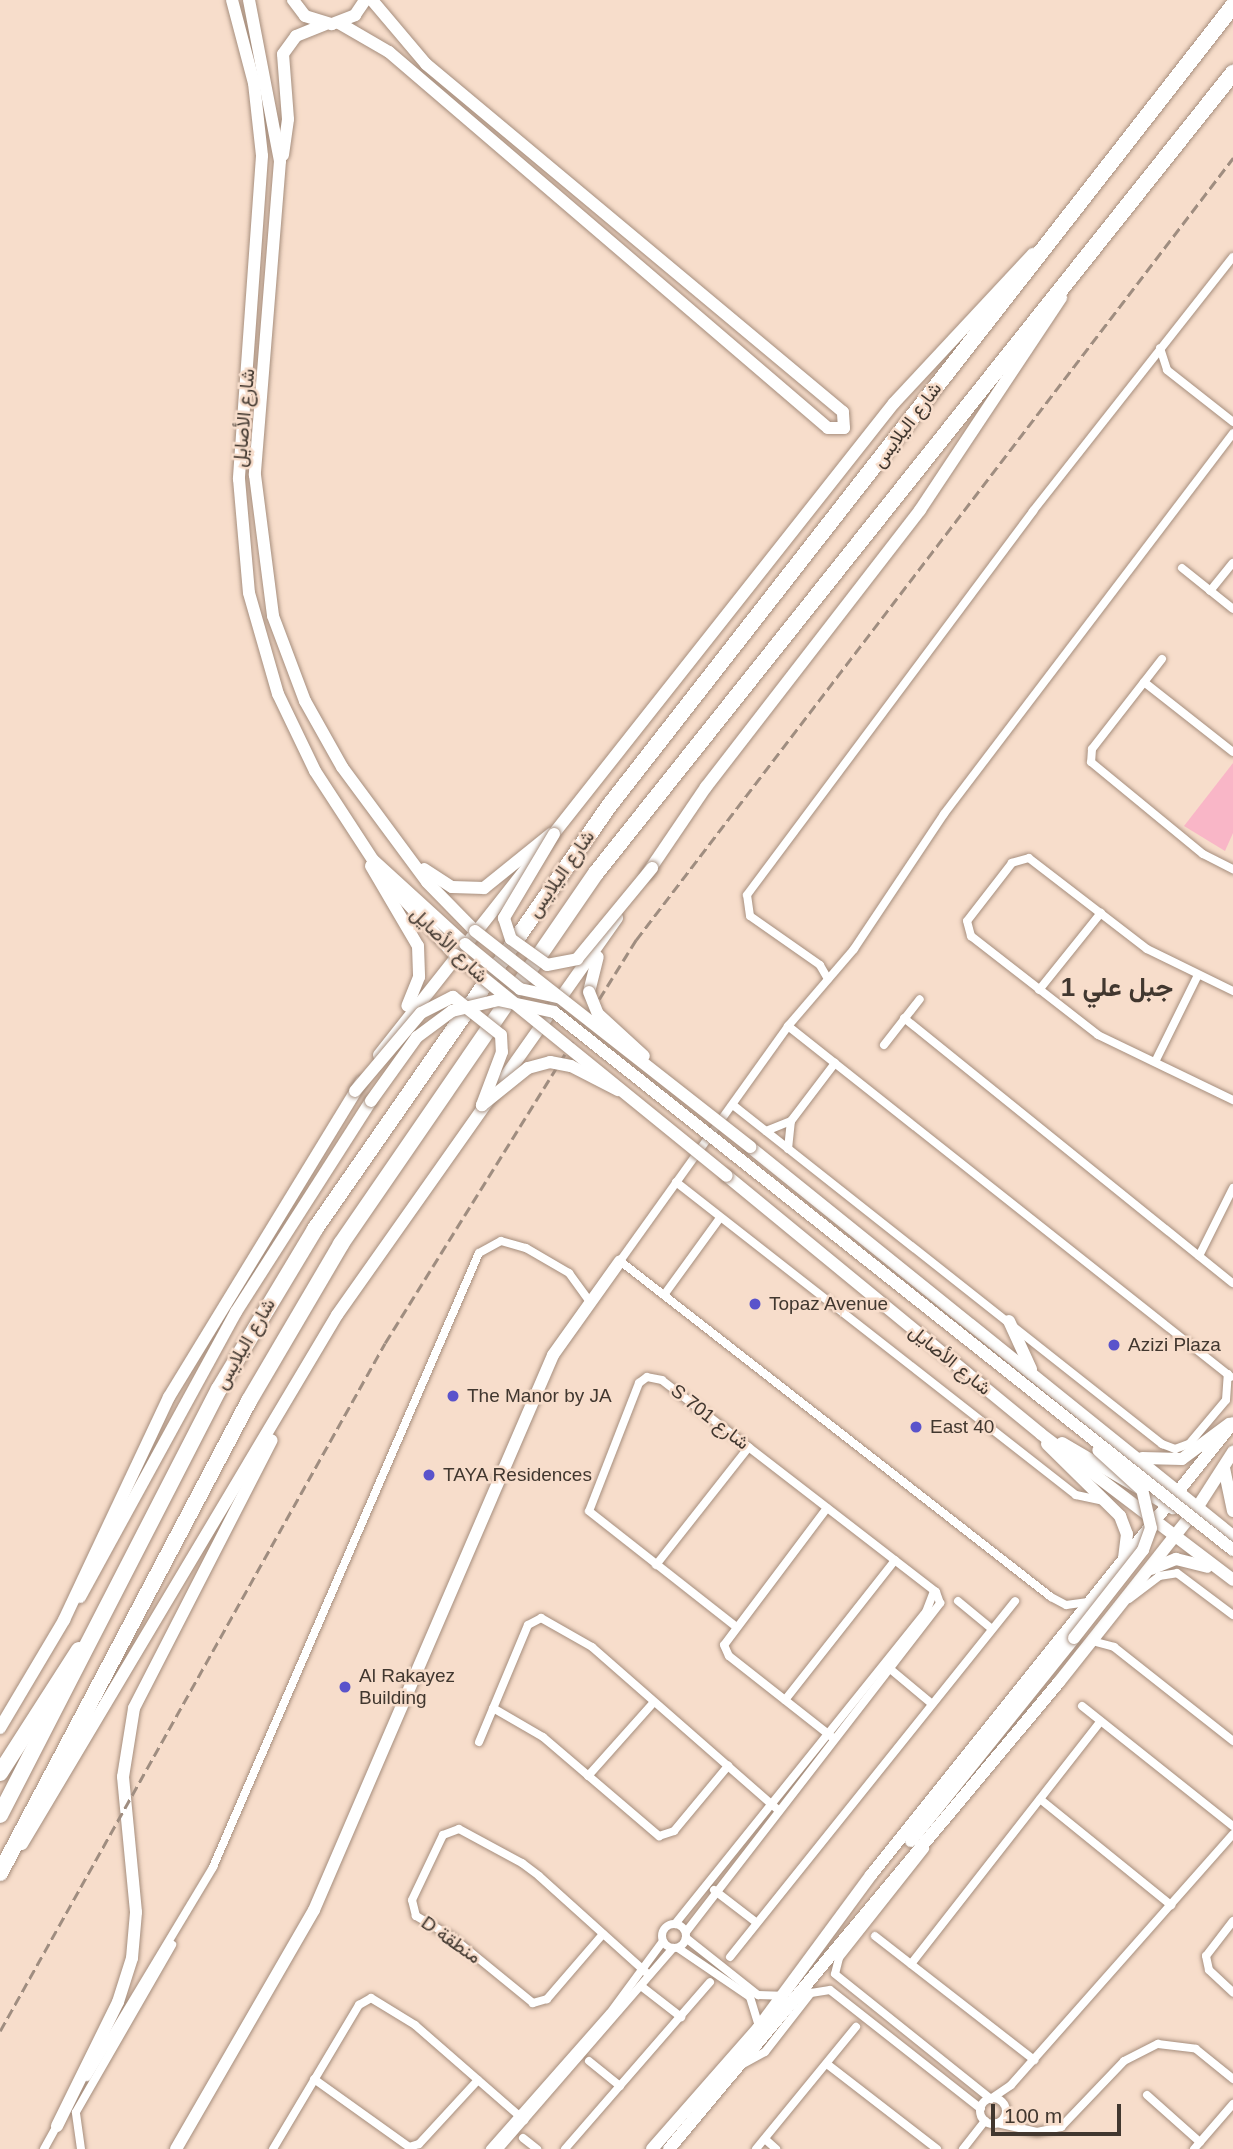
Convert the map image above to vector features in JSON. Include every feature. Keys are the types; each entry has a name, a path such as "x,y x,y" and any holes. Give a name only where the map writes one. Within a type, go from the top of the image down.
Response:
{"highway":[{"name":"شارع اليلايس","path":"0,1815 219,1389 315,1229 609,806 782,591 1046,241 1233,6"},
{"name":"شارع اليلايس","path":"4,1866 249,1401 341,1244 596,873 1233,73"},
{"path":"0,1773 97,1626"}],"main road":[{"name":"شارع الأصايل","path":"232,0 254,83 263,174 239,462 246,574 287,716 370,859 455,955 627,1092 1041,1434 1228,1577"},
{"name":"شارع الأصايل","path":"249,0 279,161 256,456 262,570 279,639 305,701 407,857 475,931 1033,1372 1233,1536"},
{"path":"293,0 305,16 324,24"},
{"path":"339,23 365,0"},
{"path":"279,161 288,131 283,54 296,36 324,24 339,23 390,52 828,428 844,428 843,411 758,348 417,56 372,0"},
{"path":"0,1728 70,1608 169,1397 355,1091 391,1038 915,378 1046,241"},
{"path":"4,1866 80,1751 284,1403 482,1105 726,761 920,510 1078,268"},
{"path":"407,857 446,885 478,889 502,879 534,844 554,834"},
{"path":"554,834 504,918 511,939 547,965 577,959 652,868"},
{"path":"370,859 390,870 465,944 520,989 560,997"},
{"path":"370,859 419,954 417,985 391,1038"},
{"path":"622,911 592,968 589,992 598,1014 654,1070"},
{"path":"355,1091 421,1013 453,997 495,1026 503,1041 482,1105"},
{"path":"70,1608 96,1573 236,1312 416,1037 463,1006 521,1002 573,1025 1233,1550"},
{"path":"482,1105 528,1068 550,1062 627,1092"},
{"path":"176,2149 314,1910 553,1355 620,1261"},
{"path":"1009,1321 1033,1372"},
{"path":"57,2126 118,2002 132,1958 136,1912 123,1777 134,1708 268,1448 284,1403"},
{"path":"885,1883 921,1828 1143,1550 1152,1520 1137,1484 1065,1415"},
{"path":"1133,1454 1172,1462 1233,1423"},
{"path":"652,2149 759,2026 871,1875 1233,1423"},
{"path":"1041,1434 1065,1467 1105,1501 1125,1526 1124,1559"},
{"path":"1041,1434 1165,1506 1197,1508"},
{"path":"669,2149 743,2064 885,1883 1092,1641 1197,1508 1233,1452"},
{"path":"1224,1468 1233,1511"},
{"path":"1145,1573 1176,1559 1228,1577"}],"street":[{"path":"828,979 820,965 750,916 747,895 1144,367 1233,257"},
{"path":"1160,348 1167,370"},
{"path":"1144,367 1167,370 1233,422"},
{"path":"1091,1601 1066,1605 1051,1597 620,1261 788,1026 828,979 944,814 1233,433"},
{"path":"1210,591 1233,563"},
{"path":"1182,568 1233,609"},
{"path":"1162,659 1092,749 1091,762 1199,852 1233,869"},
{"path":"1144,682 1233,752"},
{"path":"1233,991 1147,949 1035,861 1012,863 966,926 1098,1035 1233,1100"},
{"path":"1039,989 1101,913"},
{"path":"1155,1062 1198,975"},
{"path":"884,1045 920,999"},
{"path":"904,1018 1233,1283"},
{"path":"733,1105 1172,1448 1189,1444 1226,1400 1231,1375 1217,1363 788,1026"},
{"path":"766,1131 791,1121 835,1063"},
{"path":"788,1149 791,1121"},
{"path":"676,1182 1076,1495 1105,1501"},
{"path":"1199,1256 1233,1188"},
{"path":"664,1295 720,1218"},
{"path":"81,2149 76,2112 175,1931 258,1771 479,1253 500,1241 526,1248 576,1279 590,1302"},
{"name":"S 701 شارع","path":"734,1625 656,1565 588,1507 639,1383 659,1378 934,1591 939,1608 887,1667"},
{"path":"656,1565 749,1447"},
{"path":"827,1508 725,1639 729,1656 831,1737"},
{"path":"785,1700 895,1560"},
{"path":"1121,1604 1159,1576 1177,1573 1233,1615"},
{"path":"958,1601 992,1629"},
{"path":"730,1957 1014,1601"},
{"path":"479,1742 528,1625 538,1618 581,1639 776,1808"},
{"path":"1105,1624 1114,1647"},
{"path":"1092,1641 1114,1647 1233,1741"},
{"path":"499,2149 522,2118 647,1973 686,1935 714,1890 887,1667 932,1704"},
{"path":"588,1776 654,1702"},
{"path":"1082,1706 1233,1826"},
{"path":"493,1708 537,1732 653,1834 664,1836 728,1766"},
{"path":"911,1964 1101,1721"},
{"path":"1040,1799 1171,1905"},
{"path":"490,2149 522,2118 641,1986 663,1941 664,1929 675,1924 776,1808"},
{"name":"D منطقة","path":"603,1934 547,1999 533,2003 452,1937 416,1916 411,1903 443,1835 457,1828 505,1850 603,1934 647,1973"},
{"path":"981,2109 1012,2085 1233,1834"},
{"path":"926,1836 920,1859 835,1966 839,1983 1005,2108 1016,2127"},
{"path":"714,1890 757,1923"},
{"path":"1233,1921 1206,1956 1209,1970 1233,1992"},
{"path":"675,1924 758,1994 784,1994"},
{"path":"44,2149 175,1931"},
{"path":"875,1936 1034,2060"},
{"path":"663,1941 750,1997 759,2026"},
{"path":"565,2149 709,1982"},
{"path":"641,1986 681,2017"},
{"path":"743,2064 765,2052 814,1991 830,1990 981,2109 985,2121"},
{"path":"272,2149 359,2005 371,1998 415,2025 522,2118"},
{"path":"856,2011 863,2002"},
{"path":"756,2149 856,2027"},
{"path":"985,2121 1037,2132 1061,2127 1124,2060 1158,2044 1196,2049 1233,2079"},
{"path":"589,2061 620,2087"},
{"path":"827,2064 937,2149"},
{"path":"314,2079 409,2147 419,2144 478,2080"},
{"path":"998,2123 1012,2085"},
{"path":"1147,2095 1197,2146 1233,2104"},
{"path":"963,2149 985,2121"},
{"path":"523,2138 537,2149"},
{"path":"765,2139 776,2149"}],"shaded area":[{"path":"1233,763 1233,833 1225,851 1184,826"}],"railway":[{"path":"0,2031 385,1343 636,940 1233,158"}],"place":[{"name":"Topaz Avenue","path":"755,1304"},
{"name":"Azizi Plaza","path":"1114,1345"},
{"name":"The Manor by JA","path":"453,1396"},
{"name":"East 40","path":"916,1427"},
{"name":"TAYA Residences","path":"429,1475"},
{"name":"Al Rakayez Building","path":"345,1687"}],"district":[{"name":"جبل علي 1","path":"1117,988"}]}
